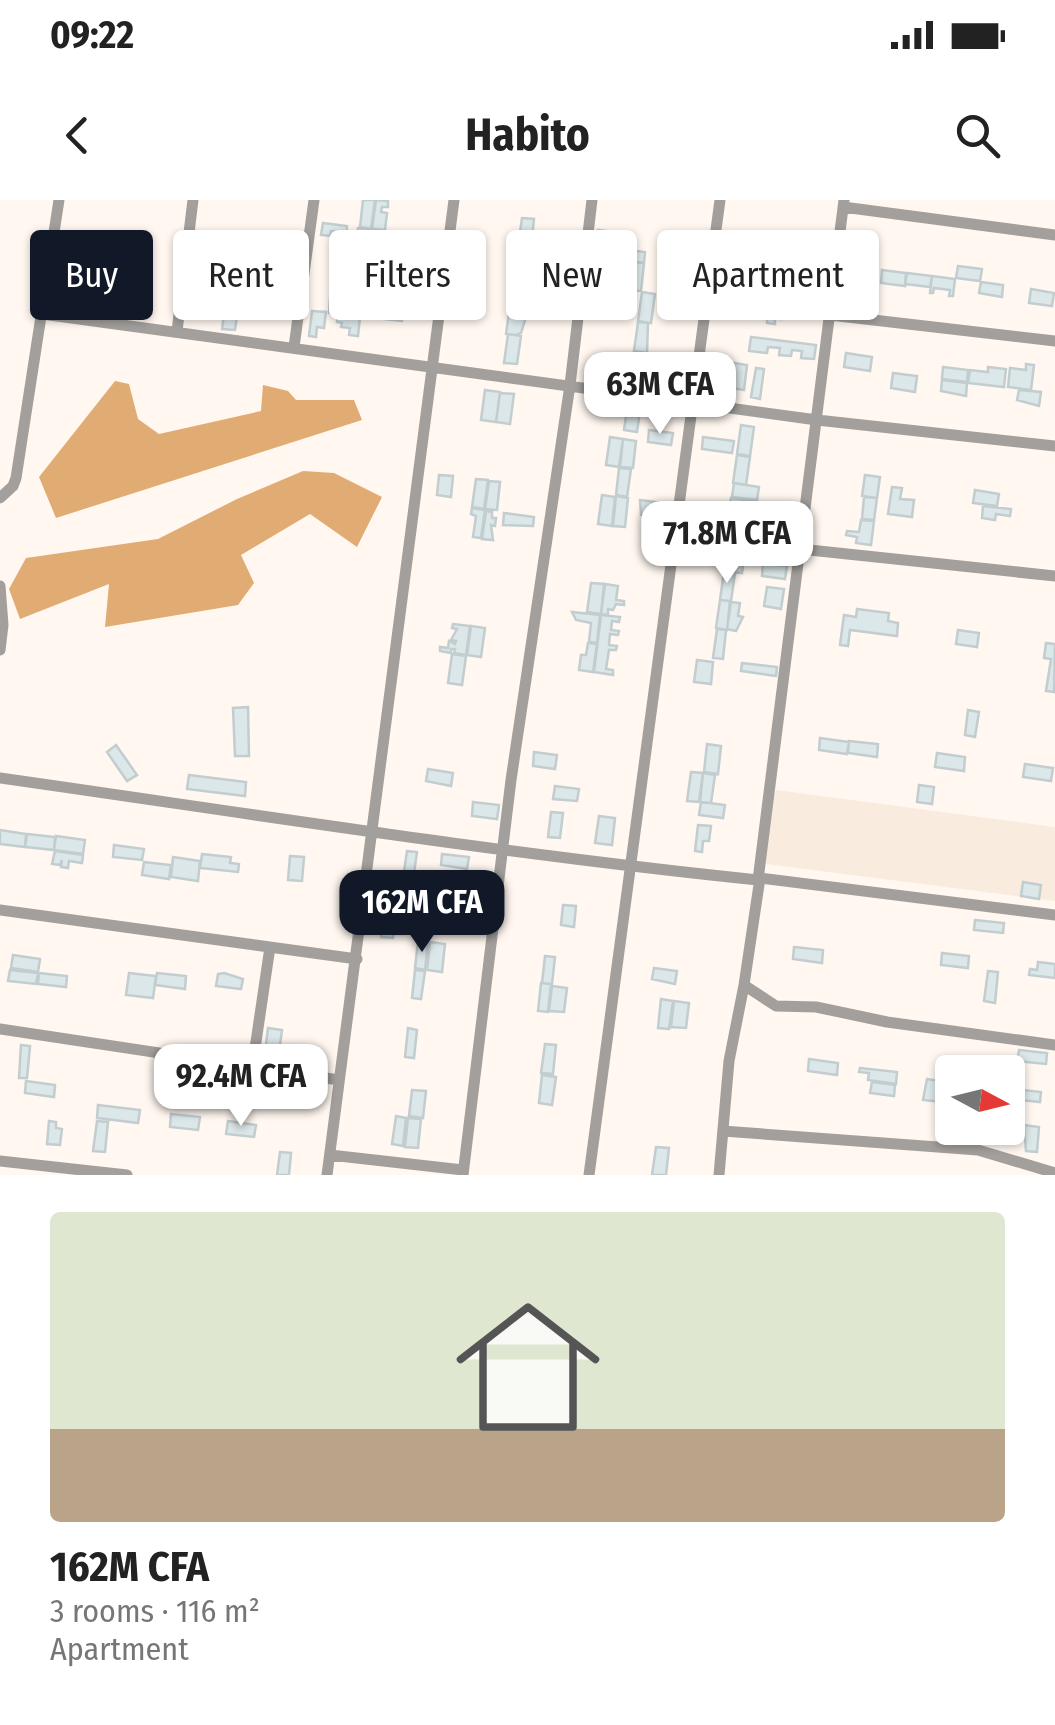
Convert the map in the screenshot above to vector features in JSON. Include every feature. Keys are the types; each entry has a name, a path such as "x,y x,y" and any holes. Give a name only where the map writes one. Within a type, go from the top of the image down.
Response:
{"street":[{"path":"55,230 59,200"},
{"path":"178,331 194,200"},
{"path":"294,347 314,200"},
{"path":"327,1175 454,200"},
{"path":"330,1155 463,1173 502,852 570,385 592,200"},
{"path":"590,1175 720,200"},
{"path":"841,230 844,203 1055,235"},
{"path":"0,498 16,478 41,320"},
{"path":"90,320 693,404 1055,446"},
{"path":"719,1175 729,1060 759,879 829,320"},
{"path":"873,320 1055,341"},
{"path":"800,548 1055,576"},
{"path":"0,586 0,650"},
{"path":"0,778 502,852 1055,914"},
{"path":"0,910 356,959"},
{"path":"252,1069 270,947"},
{"path":"744,985 776,1006 816,1006 887,1022 1055,1045"},
{"path":"0,1029 339,1080"},
{"path":"723,1131 978,1150 1054,1170"},
{"path":"0,1160 127,1175"}],"shaded area":[{"path":"115,381 129,384 138,419 159,434 261,411 263,385 288,391 296,400 354,400 362,420 56,518 39,477"},
{"path":"303,471 334,473 382,497 357,547 310,514 241,555 254,583 238,605 105,627 109,584 20,619 9,589 26,558 158,539"},
{"path":"776,790 1055,827 1055,901 759,863"}],"building":[{"path":"363,200 375,200 371,229 360,227"},
{"path":"376,200 388,201 388,207 382,207 381,212 387,213 385,230 372,229"},
{"path":"522,218 534,219 533,230 520,230"},
{"path":"323,223 347,226 347,230 329,230 329,236 321,235"},
{"path":"637,251 645,252 644,263 637,262"},
{"path":"637,262 644,263 641,291 637,291"},
{"path":"958,266 982,269 980,281 956,278"},
{"path":"882,270 906,273 905,286 881,283"},
{"path":"907,273 932,276 930,287 905,284"},
{"path":"932,276 955,279 953,296 949,296 950,290 934,288 930,293"},
{"path":"981,282 1003,285 1002,297 979,293"},
{"path":"1031,289 1054,293 1052,306 1029,303"},
{"path":"642,292 655,294 651,323 638,321"},
{"path":"312,311 326,312 324,328 317,327 316,337 309,336"},
{"path":"223,320 236,320 235,330 222,329"},
{"path":"360,320 358,336 349,335 350,328 337,322"},
{"path":"508,320 525,320 521,333 506,334"},
{"path":"638,322 648,323 647,353 634,351"},
{"path":"508,334 521,336 517,364 504,363"},
{"path":"751,337 816,345 814,359 801,358 802,351 792,350 791,356 779,355 780,348 768,347 767,353 749,351"},
{"path":"846,353 872,357 870,371 844,367"},
{"path":"728,362 747,365 744,390 725,387"},
{"path":"1026,364 1034,365 1031,390 1008,387 1010,368 1026,370"},
{"path":"943,367 968,370 967,382 942,379"},
{"path":"988,367 1006,369 1004,387 968,383 970,370 988,372"},
{"path":"631,368 657,371 656,377 665,378 664,387 629,383"},
{"path":"756,368 764,369 760,399 751,397"},
{"path":"893,373 917,376 915,392 891,388"},
{"path":"942,380 967,383 966,396 941,391"},
{"path":"485,390 500,392 496,422 481,420"},
{"path":"1019,390 1041,392 1039,406 1017,400"},
{"path":"500,393 514,394 510,424 496,422"},
{"path":"627,409 640,411 637,432 624,430"},
{"path":"741,425 754,427 750,456 737,454"},
{"path":"649,430 673,433 671,445 648,442"},
{"path":"610,437 623,439 619,467 606,465"},
{"path":"703,437 734,441 732,453 702,449"},
{"path":"623,439 636,441 633,468 620,467"},
{"path":"737,455 750,457 746,485 733,483"},
{"path":"619,468 631,469 627,497 616,495"},
{"path":"439,475 453,476 451,497 437,495"},
{"path":"865,475 880,477 877,498 862,496"},
{"path":"476,479 488,480 484,509 472,507"},
{"path":"489,481 500,482 497,510 485,509"},
{"path":"734,483 759,487 757,500 732,497"},
{"path":"892,487 902,488 900,499 914,500 912,517 888,514"},
{"path":"975,490 999,494 997,506 973,503"},
{"path":"602,495 615,497 612,526 598,524"},
{"path":"616,496 628,498 625,527 613,526"},
{"path":"864,497 877,498 874,520 862,519"},
{"path":"731,498 759,502 757,516 729,512"},
{"path":"640,500 664,503 663,513 649,511 648,516 641,515"},
{"path":"983,506 1011,509 1010,516 982,518"},
{"path":"472,508 485,510 481,538 473,537 476,516 471,514"},
{"path":"486,511 496,518 495,526 491,525 493,540 482,539"},
{"path":"504,513 534,517 533,526 503,525"},
{"path":"741,515 757,517 753,545 731,541 732,527 740,528"},
{"path":"861,520 874,521 871,545 856,543 857,537 846,535 847,531 859,532"},
{"path":"729,542 753,545 751,561 744,560 742,573 725,571"},
{"path":"763,563 787,566 785,579 762,576"},
{"path":"724,571 735,573 731,601 720,600"},
{"path":"591,583 604,584 601,614 587,612"},
{"path":"605,584 618,586 616,600 624,601 624,605 608,609 608,615 601,614"},
{"path":"767,587 784,589 781,609 764,606"},
{"path":"720,600 730,601 727,630 716,628"},
{"path":"731,602 740,603 738,616 743,617 736,631 727,629"},
{"path":"857,609 889,613 888,621 898,623 897,636 850,630 848,646 840,645 844,615 856,617"},
{"path":"572,612 600,615 597,643 589,642 591,623 576,620"},
{"path":"601,615 620,617 619,622 612,621 611,630 619,631 618,635 610,634 609,645 617,646 616,650 609,650 606,669 613,670 613,675 594,672"},
{"path":"453,624 470,626 466,655 454,653 455,649 451,653 440,651 440,647 448,648 449,641 455,644 451,640 457,629 452,628"},
{"path":"471,626 485,628 481,657 467,655"},
{"path":"717,629 726,630 723,659 713,658"},
{"path":"958,630 979,633 977,647 956,644"},
{"path":"588,643 597,644 593,672 579,670"},
{"path":"1046,643 1055,644 1054,692 1046,691 1051,659 1044,658"},
{"path":"452,654 466,656 462,685 448,683"},
{"path":"697,660 713,662 711,684 694,682"},
{"path":"742,663 777,667 776,676 741,671"},
{"path":"248,707 249,756 235,756 233,708"},
{"path":"968,710 979,712 975,737 965,735"},
{"path":"820,738 849,742 847,754 819,750"},
{"path":"849,741 878,744 877,757 848,753"},
{"path":"707,744 721,746 718,774 704,772"},
{"path":"116,745 137,775 127,781 107,752"},
{"path":"534,752 557,755 555,769 533,766"},
{"path":"937,753 965,757 964,771 935,767"},
{"path":"1025,764 1053,768 1051,781 1023,777"},
{"path":"428,769 453,773 451,786 426,781"},
{"path":"691,772 703,773 699,802 687,801"},
{"path":"703,773 715,775 711,803 700,802"},
{"path":"189,775 246,782 245,796 187,789"},
{"path":"919,785 934,787 932,804 917,802"},
{"path":"555,786 579,789 577,801 553,799"},
{"path":"473,802 499,805 497,819 472,816"},
{"path":"701,802 725,805 723,818 699,815"},
{"path":"551,812 563,813 560,838 548,837"},
{"path":"599,816 615,818 612,845 595,843"},
{"path":"698,825 711,826 709,841 703,841 702,852 695,851"},
{"path":"0,830 26,834 25,847 0,844"},
{"path":"27,834 55,837 54,850 25,847"},
{"path":"56,836 85,840 83,854 54,850"},
{"path":"114,845 144,849 142,860 113,857"},
{"path":"55,851 83,855 82,863 69,861 68,868 61,867 62,860 60,865 52,864"},
{"path":"407,851 417,852 413,880 403,878"},
{"path":"202,854 231,857 230,863 239,864 238,872 200,868"},
{"path":"442,854 469,857 467,869 441,865"},
{"path":"290,856 304,857 302,881 288,880"},
{"path":"173,857 200,861 198,881 171,877"},
{"path":"144,862 171,865 169,879 142,875"},
{"path":"1023,882 1041,885 1039,899 1021,896"},
{"path":"563,905 576,906 574,927 561,925"},
{"path":"384,907 396,909 393,938 381,937"},
{"path":"975,920 1004,923 1003,933 974,930"},
{"path":"418,941 428,942 425,970 415,968"},
{"path":"430,942 445,944 442,972 427,970"},
{"path":"794,947 823,950 822,963 793,959"},
{"path":"942,953 969,956 968,968 941,965"},
{"path":"13,955 40,959 38,972 11,968"},
{"path":"545,956 555,957 552,984 542,983"},
{"path":"1038,962 1055,964 1055,978 1029,975 1030,969 1037,970"},
{"path":"654,968 677,971 675,984 652,979"},
{"path":"10,970 38,973 36,984 8,981"},
{"path":"415,970 425,971 421,999 412,998"},
{"path":"988,971 998,972 995,1003 984,1001"},
{"path":"39,973 67,976 66,987 38,984"},
{"path":"129,973 156,976 153,998 126,995"},
{"path":"157,973 186,976 185,989 155,985"},
{"path":"218,974 243,979 241,989 216,986"},
{"path":"541,983 551,984 548,1012 538,1011"},
{"path":"552,986 567,988 564,1012 549,1011"},
{"path":"661,999 673,1001 669,1029 658,1028"},
{"path":"674,1001 689,1003 686,1028 671,1027"},
{"path":"268,1028 282,1030 279,1053 265,1052"},
{"path":"408,1028 417,1030 414,1058 405,1057"},
{"path":"545,1044 556,1045 553,1074 541,1073"},
{"path":"21,1045 30,1046 27,1078 19,1078"},
{"path":"1019,1050 1047,1053 1046,1064 1025,1062 1025,1055 1018,1055"},
{"path":"809,1059 838,1063 837,1075 808,1071"},
{"path":"860,1068 897,1072 896,1084 868,1080 869,1073 859,1072"},
{"path":"542,1075 556,1077 552,1105 539,1103"},
{"path":"927,1079 935,1080 935,1101 923,1100"},
{"path":"26,1081 55,1085 54,1097 25,1093"},
{"path":"872,1082 895,1085 894,1096 870,1093"},
{"path":"412,1090 426,1091 423,1118 409,1116"},
{"path":"1025,1090 1041,1092 1040,1102 1025,1100"},
{"path":"98,1105 140,1110 138,1123 97,1118"},
{"path":"171,1114 200,1117 198,1130 170,1127"},
{"path":"396,1116 406,1118 403,1146 392,1144"},
{"path":"408,1118 421,1119 418,1148 405,1147"},
{"path":"49,1121 62,1129 60,1145 47,1144"},
{"path":"97,1121 108,1122 105,1152 93,1151"},
{"path":"228,1121 256,1125 254,1137 226,1134"},
{"path":"1025,1125 1039,1127 1037,1152 1026,1151"},
{"path":"656,1147 669,1148 666,1175 652,1175"},
{"path":"280,1152 291,1153 289,1175 277,1175"}]}
